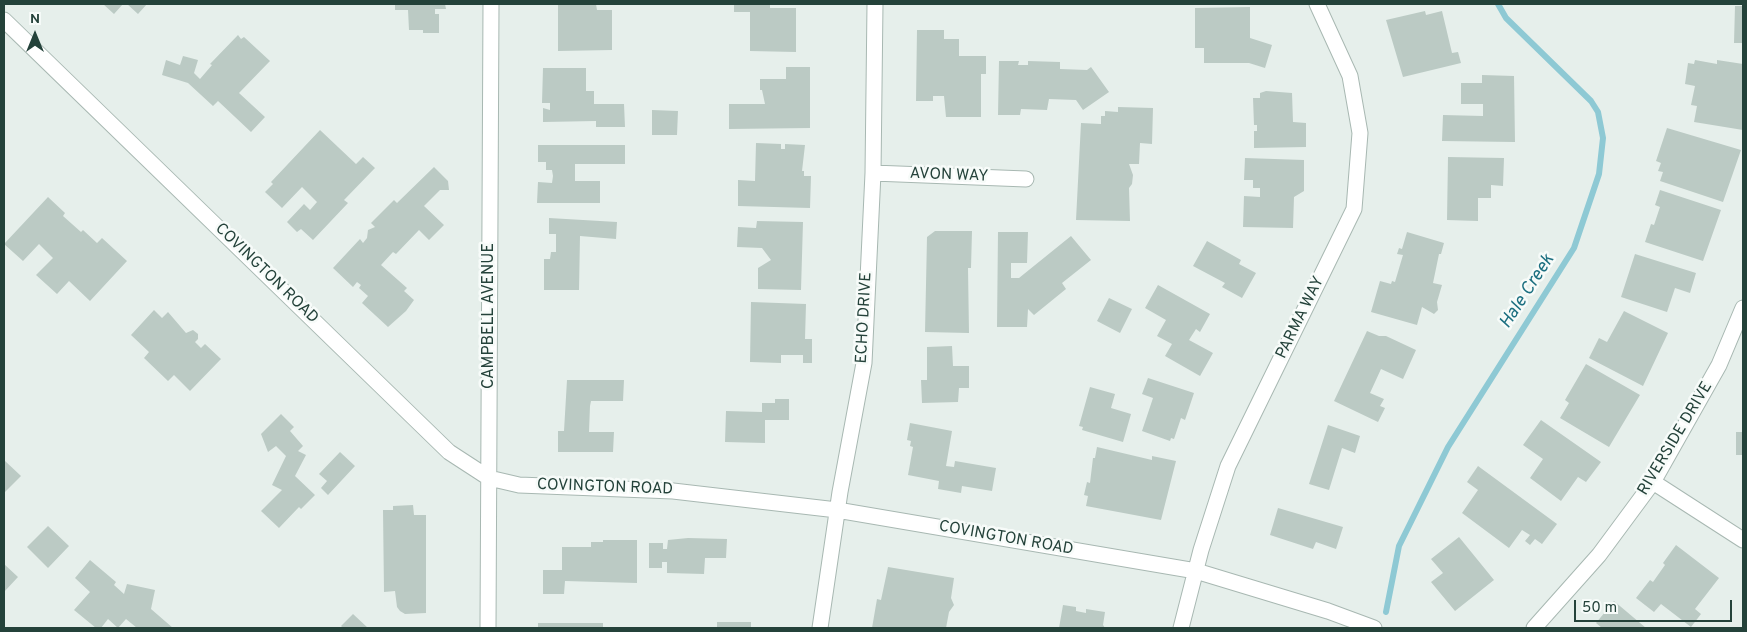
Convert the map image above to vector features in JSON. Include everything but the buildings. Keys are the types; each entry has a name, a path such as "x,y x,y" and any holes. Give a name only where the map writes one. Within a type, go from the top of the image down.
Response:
{"street":[{"name":"CAMPBELL AVENUE","path":"488,628 491,4"},
{"name":"ECHO DRIVE","path":"820,628 837,510 864,363 872,173 875,4"},
{"name":"PARMA WAY","path":"1181,628 1228,466 1354,209 1360,133 1350,76 1317,4"},
{"name":"COVINGTON ROAD","path":"4,20 450,452 489,478 519,485 673,491 837,510 1196,571 1328,611 1374,628"},
{"name":"AVON WAY","path":"872,173 1026,179"},
{"name":"RIVERSIDE DRIVE","path":"1534,628 1599,555 1654,482 1719,365 1743,308"},
{"path":"1654,482 1743,540"}],"waterway":[{"name":"Hale Creek","path":"1386,612 1399,546 1448,447 1574,248 1599,174 1603,138 1598,112 1591,101 1506,18 1498,4"}]}
